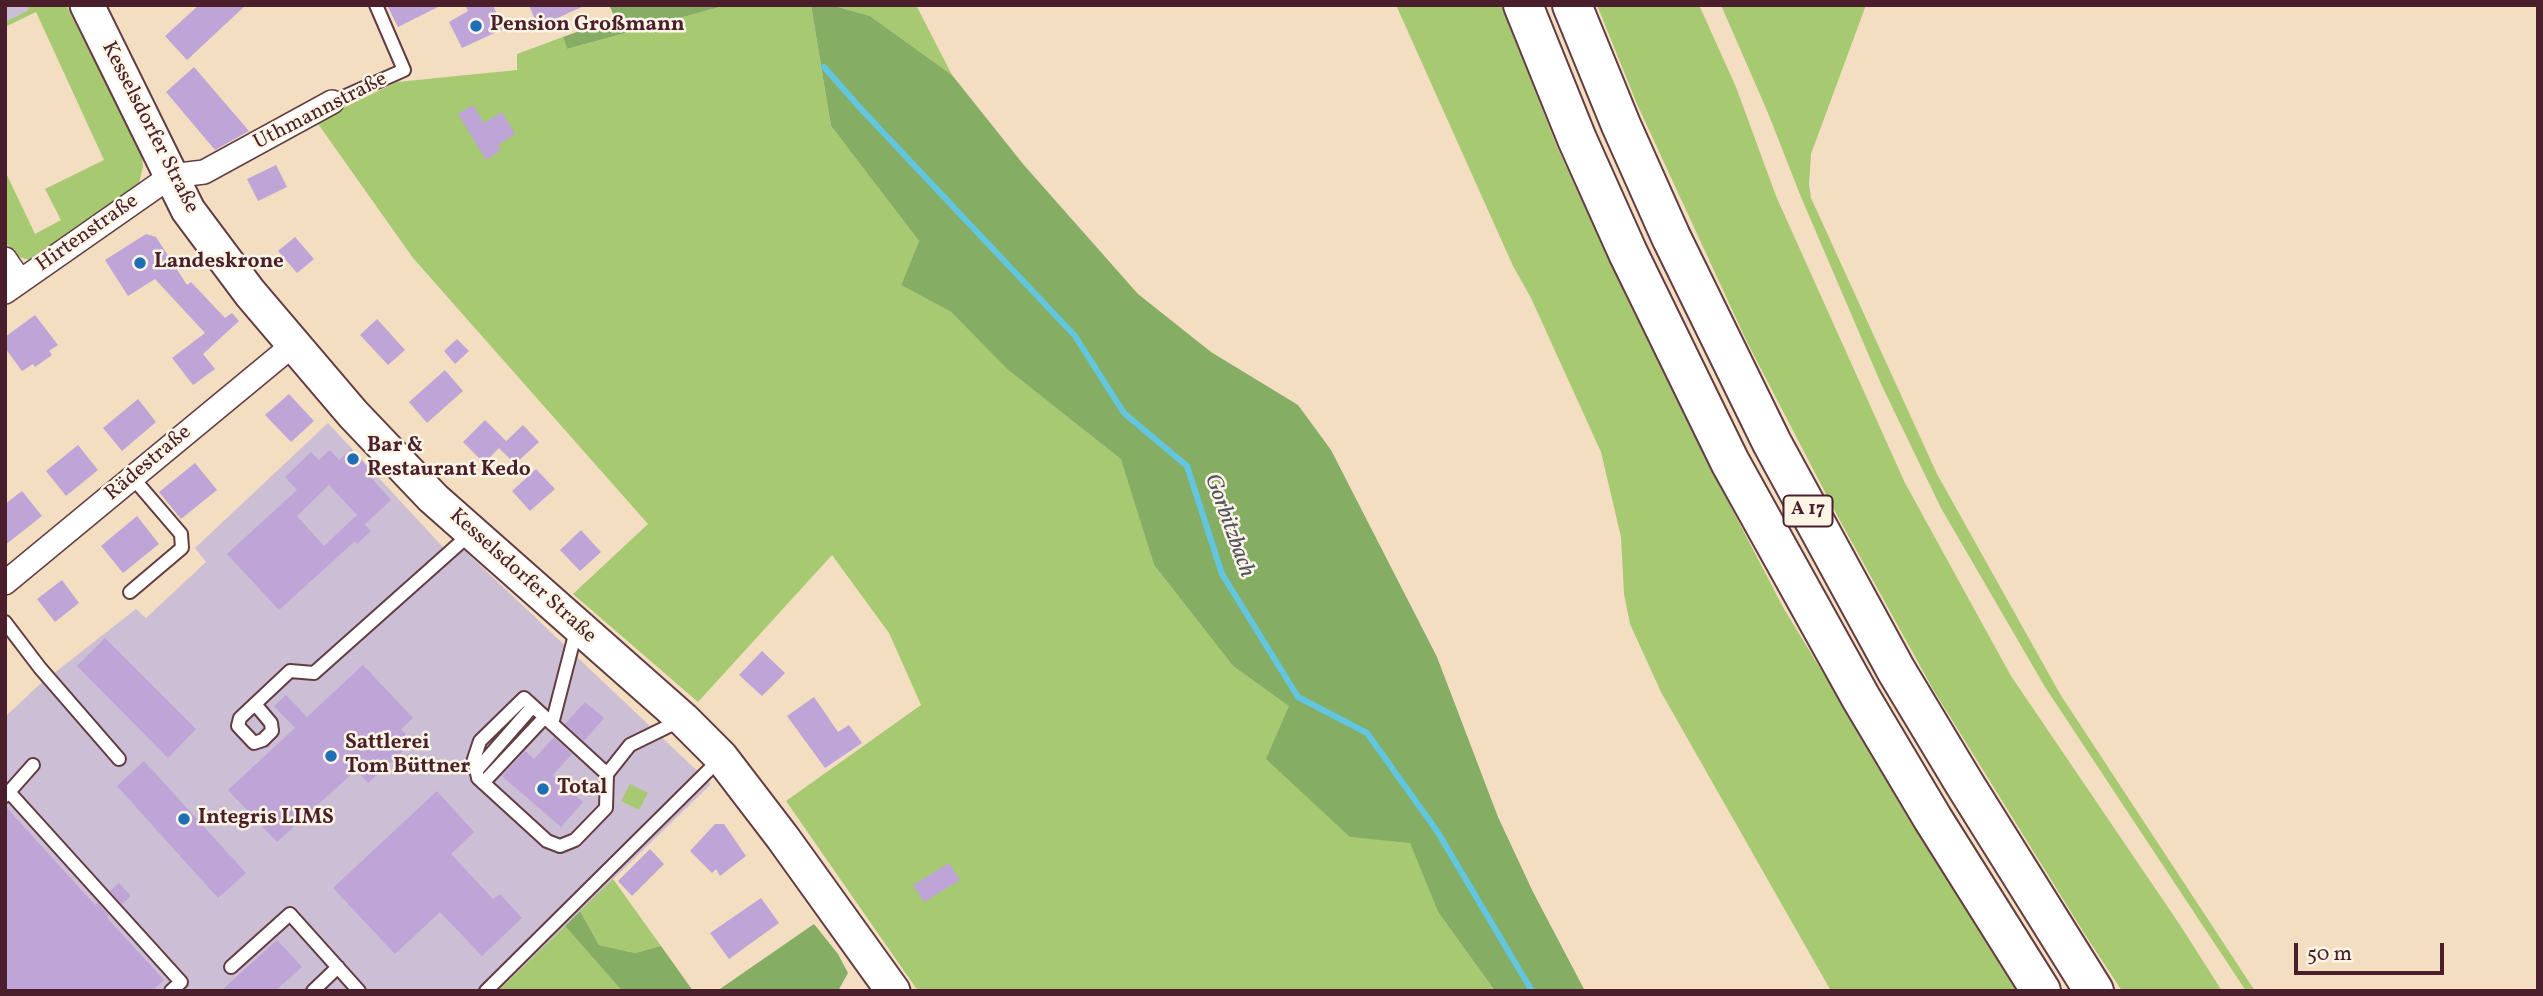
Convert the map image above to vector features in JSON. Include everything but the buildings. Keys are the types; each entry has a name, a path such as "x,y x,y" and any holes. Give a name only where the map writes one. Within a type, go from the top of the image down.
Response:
{"highway":[{"name":"A 17","path":"1523,5 1577,139 1628,253 1730,462 1861,698 1940,830 2042,991"},
{"name":"A 17","path":"1572,5 1671,237 1772,443 1896,670 2094,991"}],"main road":[{"name":"Kesselsdorfer Straße","path":"87,5 196,221 250,293 293,345 416,480 577,627 683,719 721,757 893,991"}],"street":[{"name":"Uthmannstraße","path":"171,176 204,172 332,102"},
{"name":"Hirtenstraße","path":"13,286 171,176"},
{"path":"5,259 13,286"},
{"name":"Rädestraße","path":"5,583 293,345"}],"lane":[{"name":"Uthmannstraße","path":"332,102 404,71 376,5"},
{"path":"130,592 182,548 181,534 133,478"},
{"path":"255,704 290,671 314,673 471,532"},
{"path":"5,622 40,668 119,759"},
{"path":"483,783 549,721 577,627"},
{"path":"607,774 524,698 480,741 474,759 478,778 547,841 560,846 575,840 606,808 607,774 630,745 683,719"},
{"path":"486,991 721,757"},
{"path":"33,765 7,794 181,982 171,991"},
{"path":"231,967 290,914 359,991"},
{"path":"313,991 338,967"}],"shaded area":[{"path":"5,5 27,5 30,10 5,22"},
{"path":"328,423 453,558 463,549 711,784 498,991 5,991 5,717 39,685 136,609 146,618 206,562 195,548"}],"green space":[{"path":"27,5 66,5 142,155 143,167 139,183 131,194 33,261 19,257 5,242 5,171 35,234 61,220 45,189 104,160 36,12 5,27 5,22 29,10"},
{"path":"609,5 727,5 567,49 563,37 593,26 617,22"},
{"path":"727,5 811,5 831,126 919,241 901,285 951,312 1007,369 1122,459 1154,565 1233,666 1290,706 1350,837 1410,842 1438,912 1495,991 918,991 786,801 921,705 889,633 832,555 698,702 573,594 648,524 413,258 316,121 397,82 517,70 517,54 563,37 567,49"},
{"path":"811,5 831,5 870,16 952,75 1023,164 1138,294 1211,352 1298,405 1331,450 1437,657 1498,817 1533,892 1585,991 1495,991 1438,912 1410,843 1350,837 1266,759 1289,706 1233,666 1154,565 1121,459 1007,369 951,312 901,285 919,241 831,126"},
{"path":"831,5 916,5 952,75 870,16"},
{"path":"1396,5 1501,5 1558,149 1629,303 1784,609 2017,991 1831,991 1661,692 1630,624 1624,594 1621,537 1601,452 1531,298 1513,266"},
{"path":"1597,5 1699,5 1736,87 1776,196 1905,483 2011,676 2222,991 2122,991 2084,933 1934,691 1838,517 1747,342 1637,104"},
{"path":"1721,5 1866,5 1811,154 1811,198 1937,474 2060,694 2255,991 2246,991 2045,687 1941,508 1882,386"},
{"path":"630,784 648,793 639,810 621,801"},
{"path":"613,879 661,946 635,953 599,945 580,911"},
{"path":"580,911 599,945 635,953 661,946 693,991 622,991 565,926"},
{"path":"814,924 838,954 848,973 838,991 717,991"},
{"path":"565,926 622,991 498,991"}],"waterway":[{"name":"Gorbitzbach","path":"824,67 1075,336 1124,413 1187,466 1222,574 1298,697 1367,733 1437,831 1532,991"}],"place":[{"name":"Pension Großmann","path":"476,26"},
{"name":"Landeskrone","path":"140,263"},
{"name":"Bar & Restaurant Kedo","path":"353,459"},
{"name":"Sattlerei Tom Büttner","path":"331,756"},
{"name":"Total","path":"543,789"},
{"name":"Integris LIMS","path":"184,819"}]}
